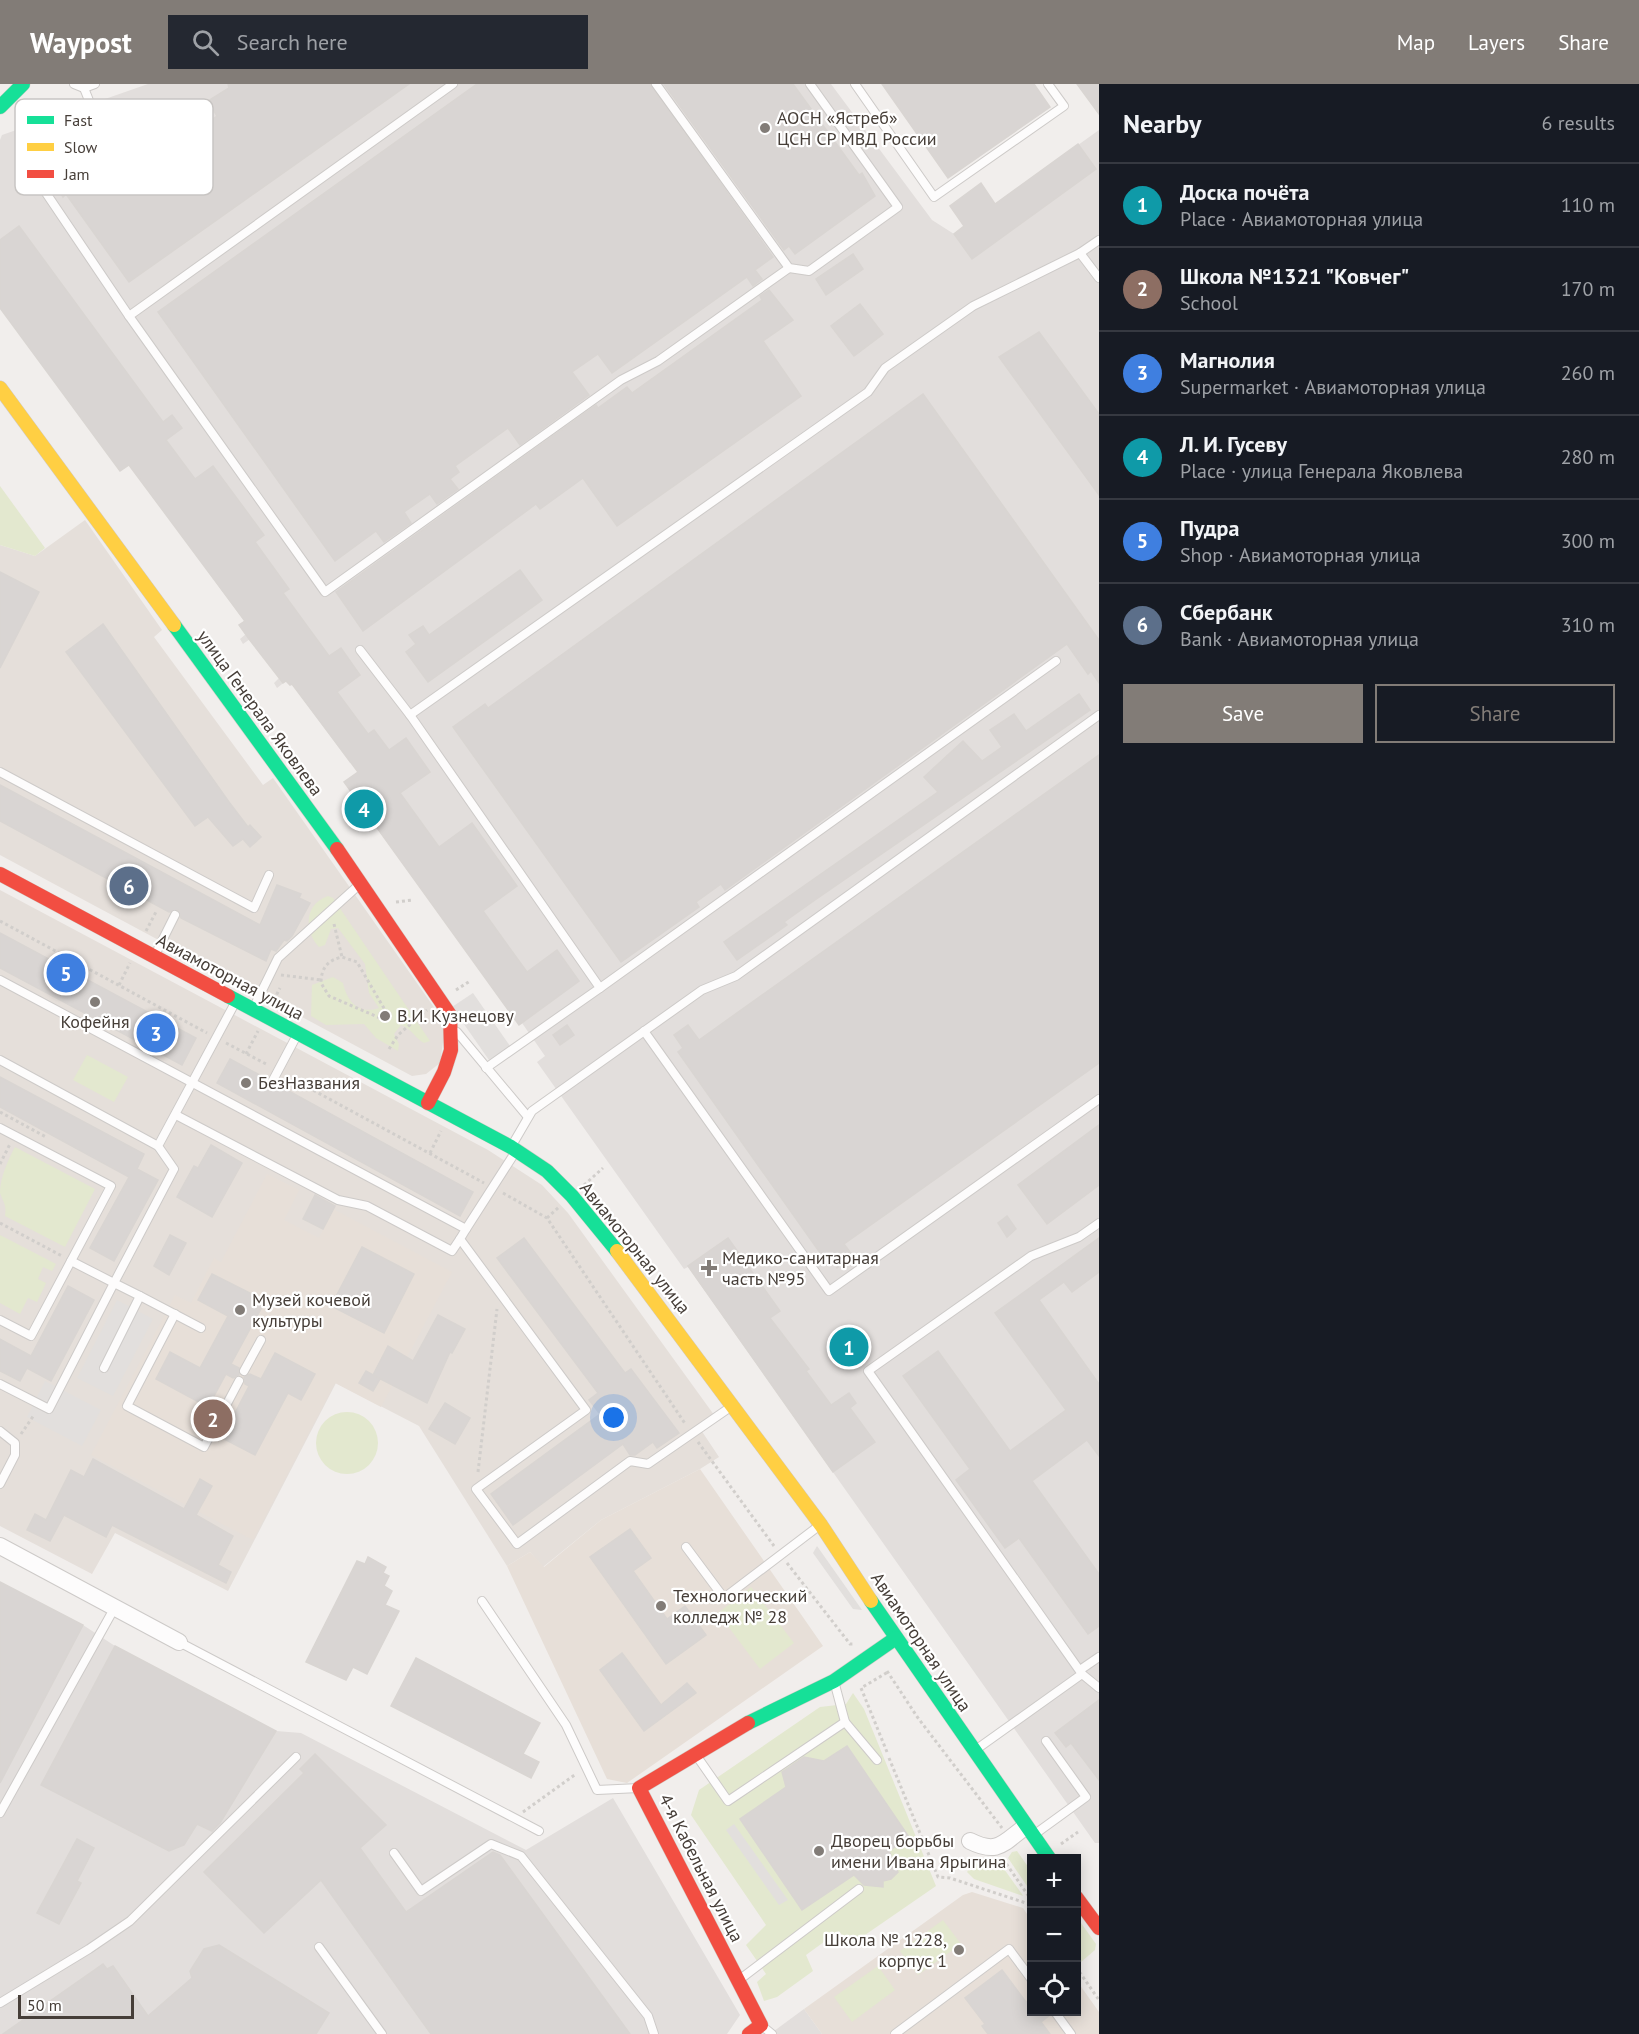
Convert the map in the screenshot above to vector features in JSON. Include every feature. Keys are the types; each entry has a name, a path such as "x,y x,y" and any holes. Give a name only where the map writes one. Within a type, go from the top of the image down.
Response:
{"street":[{"path":"0,107 22,84"},
{"name":"улица Генерала Яковлева","path":"0,388 361,883 450,1015 455,1029"},
{"name":"Авиамоторная улица","path":"0,874 513,1149 547,1171 572,1196 642,1281 821,1525 896,1638 1046,1854"},
{"path":"428,1103 452,1054 455,1029"},
{"path":"0,1546 178,1642"},
{"name":"4-я Кабельная улица","path":"760,2025 639,1788 694,1752 734,1730 834,1681 896,1638"},
{"path":"970,1841 985,1848 999,1848 1029,1831"},
{"path":"1081,1903 1099,1928"},
{"path":"749,2034 760,2025"}],"lane":[{"path":"74,84 84,88 96,84"},
{"path":"129,316 453,84"},
{"path":"656,84 789,268"},
{"path":"47,195 129,316 325,592 621,380 658,362 789,268 809,271 898,207 810,84"},
{"path":"855,84 934,197 1064,106 1048,84"},
{"path":"84,88 88,99"},
{"path":"410,715 868,392 885,368 973,306 1080,253 1099,240"},
{"path":"1080,253 1099,278"},
{"path":"360,650 410,715 600,988"},
{"path":"486,1068 1056,662"},
{"path":"176,1115 338,1200 367,1206 452,1251 513,1149 532,1111 702,990 736,976 1099,716"},
{"path":"0,772 254,908 269,875"},
{"path":"189,887 194,877"},
{"path":"253,1009 278,958 361,883"},
{"path":"154,956 175,915"},
{"path":"0,980 466,1229"},
{"path":"158,1146 236,1001"},
{"path":"455,1029 528,1117"},
{"path":"644,1031 829,1291 1099,1099"},
{"path":"272,1082 298,1034"},
{"path":"0,1060 158,1146 174,1169 49,1409 0,1384"},
{"path":"253,1116 258,1106"},
{"path":"0,1128 111,1186 31,1336 0,1320"},
{"path":"1099,1223 1079,1237 1031,1256 868,1371 1081,1672 1099,1688"},
{"path":"460,1239 586,1410 476,1489 517,1544 630,1461 648,1464 732,1406"},
{"path":"71,1261 201,1328"},
{"path":"104,1368 140,1296"},
{"path":"175,1314 127,1406 204,1447 239,1381"},
{"path":"244,1371 261,1340"},
{"path":"0,1431 15,1443 15,1455 0,1484"},
{"path":"686,1547 724,1598 821,1525"},
{"path":"482,1601 566,1725 597,1790 639,1788"},
{"path":"0,1813 114,1608"},
{"path":"178,1642 539,1831"},
{"path":"974,1751 1099,1657"},
{"path":"834,1681 845,1722 877,1760"},
{"path":"694,1752 728,1801 845,1722"},
{"path":"1029,1831 1086,1797 1046,1741"},
{"path":"0,2003 130,1921 296,1757"},
{"path":"394,1854 421,1891 491,1844 521,1856 648,2016 654,2034"},
{"path":"738,1980 860,1889"},
{"path":"319,1947 382,2034"},
{"path":"895,2034 1009,1949 1027,1973"},
{"path":"1058,2016 1071,2034"},
{"path":"760,2025 772,2034"}],"path":[{"path":"145,933 157,910"},
{"path":"330,911 342,957"},
{"path":"342,957 350,958 362,967 385,1010 388,1011 390,1017 385,1022 329,996 324,991 321,980 328,963 342,957"},
{"path":"118,985 131,960"},
{"path":"272,971 279,975 321,980"},
{"path":"453,993 470,981"},
{"path":"273,1002 280,988"},
{"path":"380,1018 385,1010"},
{"path":"389,1049 398,1035 427,1011"},
{"path":"246,1054 259,1028"},
{"path":"430,1153 443,1125"},
{"path":"0,1164 15,1136"},
{"path":"0,1223 71,1261"},
{"path":"476,1489 499,1290"},
{"path":"15,1443 40,1405"},
{"path":"883,1665 918,1718 1006,1832"},
{"path":"888,1672 861,1688 938,1877 950,1878 1027,1901"},
{"path":"514,1818 586,1767"},
{"path":"1061,1844 1078,1832"},
{"path":"1010,1851 1001,1857 1027,1896"},
{"path":"1081,1973 1099,2000"}],"shaded area":[{"path":"148,84 831,84 932,220 954,234 1099,130 1099,1843 1095,1843 688,1267 684,1269 537,1062 545,1056 522,1023 519,1025 344,782 368,765 361,755 350,763 292,684 286,681 277,688 274,683 279,678 250,639 243,644 240,639 246,634 239,625 244,621 131,466 138,458 120,471 0,308 0,140 2,135 15,130 15,195 213,195 213,99 105,99"},
{"path":"85,520 162,630 154,637 263,785 273,778 438,1013 445,1028 440,1063 426,1074 412,1076 0,855 0,545 35,556"},
{"path":"0,890 488,1150 542,1185 568,1213 717,1419 701,1430 719,1457 601,1520 543,1567 530,1552 507,1566 419,1426 336,1383 228,1591 115,1533 92,1574 0,1526"},
{"path":"473,993 510,1046 489,1060 452,1007"},
{"path":"267,1174 299,1190 284,1220 319,1238 333,1209 452,1272 381,1407 335,1383 253,1540 91,1455 175,1295 191,1303 214,1258 221,1262"},
{"path":"117,1300 153,1319 113,1396 77,1378"},
{"path":"45,1381 101,1410 82,1446 27,1417"},
{"name":"Технологический колледж № 28","path":"700,1469 823,1646 627,1783 607,1779 507,1566 530,1552 544,1567 601,1520"},
{"path":"817,1546 862,1610 853,1609 813,1553"},
{"path":"0,1582 276,1731 301,1733 526,1850 613,1798 740,2015 727,2034 0,2034"},
{"path":"734,1824 788,1900 779,1905 726,1830"},
{"name":"Школа № 1228, корпус 1","path":"972,1892 1023,1908 1027,1914 1027,2016 1081,2016 1081,1987 1099,2012 1099,2034 822,2034 804,2009 963,1895"},
{"path":"804,2009 822,2034 770,2034"}],"green space":[{"path":"0,486 45,548 35,556 0,545"},
{"path":"328,896 333,898 430,1041 424,1043 408,1028 401,1025 394,1034 399,1044 398,1051 376,1038 364,1024 326,1025 311,1016 312,985 333,977 343,983 347,995 359,1008 372,1010 379,1008 369,993 365,964 338,928 331,929 325,945 319,947 314,941 309,926 311,911 314,905"},
{"path":"87,1055 128,1077 114,1102 73,1080"},
{"path":"15,1147 95,1189 65,1247 5,1216 0,1187"},
{"path":"0,1235 56,1264 52,1271 43,1267 38,1279 46,1283 37,1302 28,1298 20,1314 0,1303"},
{"path":"341,1412 353,1412 369,1421 376,1431 378,1443 376,1455 369,1465 353,1474 341,1474 330,1469 321,1460 316,1449 316,1437 321,1426 330,1417"},
{"path":"751,1587 794,1643 760,1669 718,1613"},
{"name":"Дворец борьбы имени Ивана Ярыгина","path":"853,1693 864,1709 936,1886 849,1946 839,1931 806,1955 813,1971 777,1997 764,2001 757,1982 766,1974 746,1945 766,1925 691,1815 699,1790 820,1707 846,1704"},
{"path":"1017,1851 1027,1865 1027,1886 1008,1858 1012,1852"},
{"path":"999,1862 1023,1896 974,1879 967,1872 973,1864"},
{"path":"943,1920 961,1944 918,1975 900,1951"},
{"path":"1081,1923 1096,1944 1095,1950 1081,1962"},
{"path":"878,1966 895,1990 852,2022 834,1997"}],"building":[{"path":"228,84 409,84 129,282 67,195 213,195 213,119 217,116 211,99 229,88"},
{"path":"477,84 650,84 773,257 755,270 762,279 753,286 747,277 612,373 598,354 572,372 589,395 520,445 508,428 455,466 459,472 450,479 458,489 437,504 430,494 404,512 411,523 384,542 376,531 335,561 158,312"},
{"name":"АОСН «Ястреб» ЦСН СР МВД России","path":"664,84 793,84 859,175 862,173 875,196 795,254 789,246 784,250"},
{"path":"882,84 1034,84 1050,107 948,178"},
{"path":"1077,84 1099,84 1099,114"},
{"path":"1078,144 1096,169 972,259 954,234 964,226 950,206 981,183 995,204"},
{"path":"19,226 163,422 172,415 182,428 166,440 195,479 213,466 264,535 255,542 289,589 283,593 329,656 341,648 360,675 337,692 368,734 374,730 389,750 406,738 430,772 400,793 439,847 472,823 517,886 483,911 527,972 557,950 579,981 519,1025 344,782 358,772 292,684 286,681 283,683 249,639 239,625 245,621 129,465 120,471 0,308 0,240"},
{"path":"853,254 863,269 826,295 816,279"},
{"path":"769,290 793,320 763,341 801,396 617,526 583,478 540,509 536,504 363,631 336,592 596,405 598,408 627,387 632,393 762,300 760,296"},
{"path":"860,304 883,334 854,356 831,326"},
{"path":"1039,332 1099,414 1099,495 999,357"},
{"path":"923,394 1099,640 1099,683 1091,671 1088,674 1067,644 725,890 721,884 696,902 699,907 621,962 453,727 485,704 488,708"},
{"path":"520,570 542,600 428,682 406,652 416,644 409,635 423,626 429,635"},
{"path":"0,572 39,592 0,668"},
{"path":"103,624 229,802 248,827 250,825 261,837 250,847 243,839 233,846 208,817 195,826 66,652"},
{"path":"1079,694 1090,710 815,900 784,922 787,925 737,960 724,942 938,792 924,777 963,741 982,761 1002,747 990,730 1014,714 1026,731"},
{"path":"1099,755 1099,1063 844,1244 853,1256 837,1268 828,1254 823,1257 678,1052 683,1048 674,1035 688,1025 699,1040"},
{"path":"0,785 260,925 277,885 301,894 299,898 310,903 292,936 287,941 284,940 276,951 271,949 266,961 181,918 178,910 169,912 0,821"},
{"path":"0,933 196,1038 182,1065 0,968"},
{"path":"567,1025 574,1035 560,1045 553,1035"},
{"path":"230,1059 267,1079 269,1087 278,1085 473,1192 460,1216 217,1083"},
{"path":"0,1077 144,1154 137,1169 158,1180 114,1261 90,1248 129,1177 0,1107"},
{"path":"1099,1125 1099,1185 1047,1224 1018,1185"},
{"path":"211,1145 242,1163 212,1217 177,1197 194,1166 198,1168"},
{"path":"315,1195 335,1206 323,1229 303,1219"},
{"path":"1007,1216 1016,1229 1007,1237 998,1223"},
{"path":"170,1235 186,1243 169,1275 154,1266"},
{"path":"524,1238 625,1373 631,1369 679,1433 657,1448 653,1442 635,1455 630,1455 623,1444 513,1525 491,1494 600,1414 589,1400 598,1393 497,1258"},
{"path":"728,1238 780,1311 770,1318 809,1369 806,1371 831,1405 849,1393 856,1403 850,1408 875,1442 833,1472 688,1266"},
{"path":"1099,1238 1099,1272 1072,1292 1064,1282 1039,1300 1099,1384 1099,1456 1087,1440 1032,1481 1099,1574 1099,1626 1088,1634 1019,1538 1005,1548 956,1480 970,1469 903,1376 938,1351 1010,1451 1066,1410 995,1313"},
{"path":"362,1247 414,1274 384,1333 331,1306"},
{"path":"212,1274 256,1296 254,1300 263,1305 231,1364 239,1368 239,1375 233,1378 226,1374 208,1407 156,1379 170,1352 200,1368 228,1316 198,1300"},
{"path":"68,1286 94,1300 51,1381 27,1368 20,1381 0,1371 0,1339 31,1356"},
{"path":"438,1315 465,1329 452,1353 450,1352 427,1403 373,1375 388,1346 413,1361"},
{"path":"275,1353 315,1374 301,1400 288,1393 255,1455 222,1438 249,1386 245,1384 244,1377 250,1374 261,1379"},
{"path":"366,1371 380,1379 373,1391 359,1383"},
{"path":"445,1403 470,1418 455,1444 429,1429"},
{"path":"93,1459 184,1509 200,1479 212,1486 196,1515 233,1536 218,1565 231,1572 226,1583 112,1525 106,1537 64,1515 50,1541 27,1530 35,1514 46,1520 71,1470 84,1477"},
{"path":"630,1529 651,1558 633,1571 667,1619 685,1606 706,1635 666,1664 590,1557"},
{"path":"368,1557 386,1567 383,1573 389,1576 384,1586 392,1591 385,1605 399,1611 367,1674 353,1667 346,1680 306,1662 357,1561 365,1564"},
{"path":"0,1582 83,1625 0,1783"},
{"path":"115,1646 276,1731 220,1823 212,1831 197,1824 184,1845 169,1851 41,1785"},
{"path":"622,1653 661,1705 687,1683 696,1693 644,1731 600,1670"},
{"path":"416,1658 540,1723 523,1754 539,1762 531,1778 391,1706"},
{"path":"1099,1700 1099,1780 1071,1743 1066,1747 1055,1733"},
{"path":"847,1746 909,1837 889,1851 898,1872 891,1879 883,1881 883,1887 864,1885 854,1875 802,1910 740,1819 786,1787 782,1772 804,1757 824,1761"},
{"path":"315,1754 386,1825 360,1848 406,1912 493,1852 500,1855 630,2034 431,2034 321,1880 264,1933 204,1872 304,1773 300,1769"},
{"path":"77,1839 94,1848 77,1881 81,1883 59,1924 37,1913"},
{"path":"219,1945 329,2013 316,2034 3,2034 103,1964 107,1969 113,1966 148,2016 192,1978 190,1971 204,1949"},
{"path":"1002,1970 1027,2001 1027,2016 1049,2016 1041,2022 1050,2034 988,2034 982,2026 985,2024 965,1998"}],"traffic: fast":[{"path":"0,107 23,84"},
{"path":"174,625 337,849"},
{"path":"228,996 511,1147 547,1171 572,1196 617,1251"},
{"path":"871,1601 1046,1854"},
{"path":"748,1723 834,1681 896,1638"}],"traffic: slow":[{"path":"0,388 174,625"},
{"path":"617,1251 821,1525 871,1601"}],"traffic: jam":[{"path":"337,849 450,1015 451,1050 444,1072 428,1103"},
{"path":"0,874 228,996"},
{"path":"748,1723 639,1788 761,2025 749,2034"},
{"path":"1081,1904 1099,1928"}],"place":[{"name":"АОСН «Ястреб» ЦСН СР МВД России","path":"765,128"},
{"name":"Л. И. Гусеву","path":"364,809"},
{"name":"Сбербанк","path":"129,886"},
{"name":"Пудра","path":"66,973"},
{"name":"Кофейня","path":"95,1002"},
{"name":"В.И. Кузнецову","path":"385,1016"},
{"name":"Магнолия","path":"156,1033"},
{"name":"БезНазвания","path":"246,1083"},
{"name":"Медико-санитарная часть №95","path":"709,1268"},
{"name":"Музей кочевой культуры","path":"240,1310"},
{"name":"Доска почёта","path":"849,1347"},
{"name":"Школа №1321 \"Ковчег\"","path":"213,1419"},
{"name":"Технологический колледж № 28","path":"661,1606"},
{"name":"Дворец борьбы имени Ивана Ярыгина","path":"819,1851"},
{"name":"Школа № 1228, корпус 1","path":"959,1950"}]}
